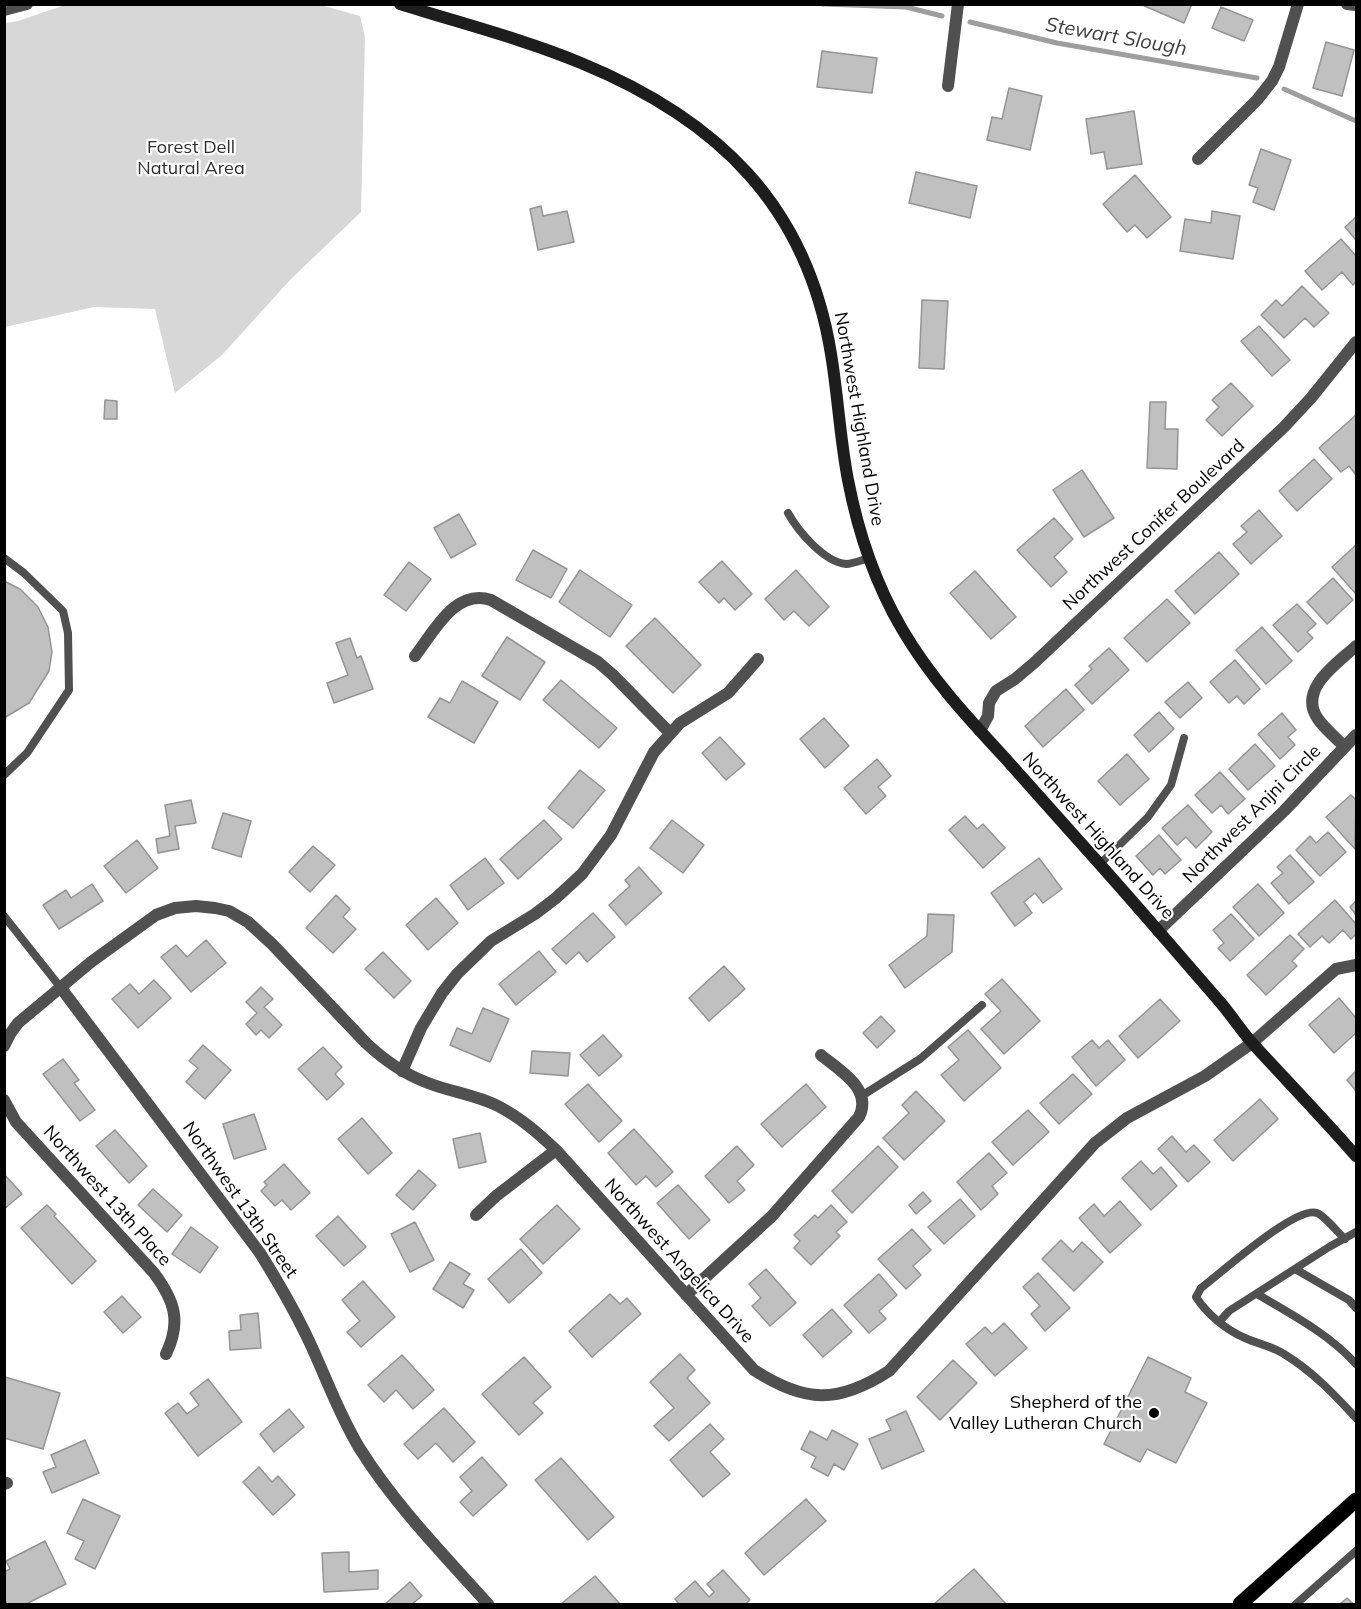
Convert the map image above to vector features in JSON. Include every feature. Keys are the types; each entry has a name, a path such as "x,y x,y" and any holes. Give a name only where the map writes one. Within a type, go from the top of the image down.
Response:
{"main road":[{"name":"Northwest Highland Drive","path":"400,4 554,53 612,77 688,120 718,143 747,171 772,204 795,241 813,282 831,353 848,478 859,528 886,599 919,657 950,698 1100,864 1252,1043 1356,1156"},
{"path":"1240,1605 1356,1500"}],"street":[{"path":"4,10 27,4"},
{"path":"948,86 957,4"},
{"path":"1198,159 1257,100 1272,81 1279,67 1298,4"},
{"path":"1347,4 1356,5"},
{"name":"Northwest Conifer Boulevard","path":"980,731 987,716 989,703 996,691 1016,679 1284,427 1311,398 1356,342"},
{"path":"415,656 451,610 461,601 482,597 598,662 670,733"},
{"name":"Northwest Anjni Circle","path":"1345,747 1317,718 1312,705 1314,692 1323,677 1356,645"},
{"path":"402,1071 421,1028 442,993 457,974 491,940 535,914 582,874 610,835 654,752 680,723 728,693 758,659"},
{"name":"Northwest Anjni Circle","path":"1158,931 1284,812 1356,735"},
{"name":"Northwest Angelica Drive","path":"61,988 91,962 156,915 175,908 196,906 229,911 248,922 273,944 366,1043 402,1071 428,1083 496,1105 528,1123 556,1150 754,1370 776,1384 822,1396 845,1393 868,1385 889,1371 1095,1143 1127,1118 1204,1076 1252,1043"},
{"path":"1252,1043 1336,969 1356,965"},
{"path":"4,1046 18,1023 61,988"},
{"name":"Northwest 13th Street","path":"61,988 260,1253 282,1288 309,1340 337,1407 360,1448 393,1498 488,1605"},
{"path":"686,1295 772,1216 859,1117 863,1109 862,1095 850,1080 821,1055"},
{"name":"Northwest 13th Place","path":"4,1100 16,1122 154,1272 164,1286 175,1317 172,1341 166,1354"},
{"path":"476,1215 496,1196 556,1150"}],"lane":[{"path":"788,513 798,531 832,559 846,564 869,558"},
{"path":"4,558 24,573 63,611 68,633 69,690 27,753 4,775"},
{"path":"1100,864 1148,817 1172,785 1184,738"},
{"name":"Northwest 13th Street","path":"4,916 61,988"},
{"path":"862,1095 920,1059 982,1005"},
{"path":"1345,1239 1318,1213 1309,1213 1284,1222 1201,1288 1196,1297 1205,1310 1244,1338 1281,1351 1303,1366 1333,1392 1356,1418"},
{"path":"1220,1322 1229,1311 1356,1232"},
{"path":"1295,1269 1349,1300 1356,1308"},
{"path":"1257,1294 1315,1329 1345,1351 1356,1364"},
{"path":"1296,1605 1356,1551"}],"green space":[{"name":"Forest Dell Natural Area","path":"317,4 360,16 365,37 361,212 290,280 223,354 175,393 155,309 94,307 5,327 5,23 18,21 65,5"}],"building":[{"path":"1140,4 1192,4 1184,23"},
{"path":"1221,7 1253,20 1244,41 1212,28"},
{"path":"1326,42 1354,50 1342,96 1313,88"},
{"path":"822,51 877,58 872,93 817,87"},
{"path":"1009,88 1042,96 1030,150 987,140 992,117 1002,119"},
{"path":"1134,111 1142,164 1107,169 1104,152 1091,154 1086,119"},
{"path":"1261,149 1291,160 1274,210 1253,202 1258,188 1249,185"},
{"path":"916,172 977,186 970,218 909,203"},
{"path":"1135,175 1171,217 1147,238 1135,225 1127,232 1103,204"},
{"path":"541,206 543,216 567,211 574,242 538,250 530,209"},
{"path":"1212,211 1240,216 1233,259 1180,251 1185,219 1211,223"},
{"path":"1356,217 1356,240 1345,227"},
{"path":"1341,239 1356,256 1356,282 1353,285 1342,272 1322,290 1305,271"},
{"path":"1302,286 1329,313 1314,327 1305,318 1284,338 1261,315 1276,300 1282,306"},
{"path":"922,300 948,301 944,369 919,368"},
{"path":"1259,326 1290,360 1272,376 1241,341"},
{"path":"1231,383 1253,406 1222,436 1206,420 1219,407 1212,400"},
{"path":"105,400 117,401 117,419 104,419"},
{"path":"1150,402 1166,402 1165,429 1178,429 1177,469 1147,468"},
{"path":"1356,415 1356,475 1349,466 1341,472 1319,448"},
{"path":"1314,459 1332,479 1297,511 1279,491"},
{"path":"1082,470 1114,518 1084,537 1053,490"},
{"path":"1259,510 1282,536 1251,564 1233,544 1247,532 1241,526"},
{"path":"459,514 476,544 451,558 434,528"},
{"path":"1054,518 1073,539 1054,557 1067,572 1051,587 1017,550"},
{"path":"1356,545 1356,594 1332,567"},
{"path":"533,550 567,569 551,598 516,580"},
{"path":"1219,552 1239,574 1195,614 1175,591"},
{"path":"722,561 752,594 735,610 724,598 719,603 699,582"},
{"path":"409,562 431,579 406,611 384,595"},
{"path":"580,570 632,605 610,637 559,602"},
{"path":"796,570 829,607 809,626 794,611 784,620 765,599"},
{"path":"975,571 1016,617 991,639 950,593"},
{"path":"1333,578 1353,600 1327,624 1307,602"},
{"path":"4,581 20,589 38,607 48,627 52,652 49,671 29,703 4,718"},
{"path":"1167,599 1190,623 1147,662 1124,638"},
{"path":"1297,604 1316,624 1307,632 1313,638 1298,652 1273,625"},
{"path":"655,618 701,665 673,693 626,646"},
{"path":"1262,627 1292,661 1266,684 1236,650"},
{"path":"507,637 545,662 520,700 482,676"},
{"path":"350,638 357,658 361,656 373,689 334,703 327,683 348,675 336,643"},
{"path":"1109,648 1129,670 1092,704 1075,685 1092,669 1089,666"},
{"path":"1235,660 1260,689 1244,704 1237,696 1229,703 1210,682"},
{"path":"561,680 617,728 599,748 543,700"},
{"path":"462,681 498,702 474,743 428,717 440,698 450,703"},
{"path":"1188,682 1202,698 1180,718 1165,702"},
{"path":"1066,689 1084,710 1043,747 1025,726"},
{"path":"1159,712 1174,729 1149,752 1134,735"},
{"path":"1282,713 1296,730 1288,737 1295,745 1280,759 1258,734"},
{"path":"824,718 849,746 825,768 800,739"},
{"path":"720,737 745,764 726,780 702,753"},
{"path":"1255,744 1275,766 1248,790 1229,769"},
{"path":"1127,754 1149,779 1120,805 1098,781"},
{"path":"877,759 891,776 878,787 886,796 866,814 844,788"},
{"path":"580,770 605,790 573,828 548,808"},
{"path":"1220,772 1245,799 1228,814 1221,805 1212,813 1195,795"},
{"path":"1351,795 1356,800 1355,849 1326,817"},
{"path":"191,800 196,823 175,826 179,849 158,853 156,839 170,836 165,805"},
{"path":"1188,805 1212,832 1196,848 1186,837 1177,845 1162,828"},
{"path":"223,813 251,821 241,857 212,848"},
{"path":"965,816 977,829 983,824 1005,848 983,868 949,830"},
{"path":"544,820 562,839 518,879 500,859"},
{"path":"672,820 704,845 683,873 650,848"},
{"path":"1328,832 1346,852 1320,876 1296,850 1310,836 1316,843"},
{"path":"1159,835 1181,860 1165,874 1160,868 1153,875 1136,856"},
{"path":"137,840 158,868 126,893 104,866"},
{"path":"313,846 335,865 310,892 289,872"},
{"path":"1290,855 1314,882 1289,904 1271,883 1283,873 1277,867"},
{"path":"485,858 504,883 468,910 450,885"},
{"path":"1039,858 1062,889 1043,903 1035,893 1024,902 1032,913 1015,926 991,893"},
{"path":"639,867 662,893 626,925 609,905 630,886 625,880"},
{"path":"92,884 103,901 59,929 43,905 66,890 71,898"},
{"path":"1258,884 1284,913 1259,936 1233,907"},
{"path":"336,895 350,909 343,917 356,929 333,953 306,928"},
{"path":"436,898 458,923 428,950 406,925"},
{"path":"1335,900 1356,924 1356,934 1351,939 1343,930 1329,943 1322,936 1310,947 1298,934"},
{"path":"1356,901 1356,915 1350,907"},
{"path":"593,913 615,937 587,962 579,952 566,964 552,949"},
{"path":"928,914 954,915 952,952 905,988 889,965 927,936"},
{"path":"1231,914 1254,939 1230,961 1218,948 1224,943 1213,930"},
{"path":"1290,935 1304,949 1292,961 1297,966 1266,995 1247,975"},
{"path":"206,940 226,963 191,992 161,957 176,945 187,957"},
{"path":"539,951 556,972 516,1005 499,984"},
{"path":"383,952 411,981 394,998 365,969"},
{"path":"724,966 745,989 709,1021 689,998"},
{"path":"1002,979 1040,1021 1004,1054 981,1029 1001,1011 985,994"},
{"path":"154,980 171,998 138,1028 112,999 130,984 139,994"},
{"path":"261,987 273,999 264,1007 282,1025 269,1038 261,1030 256,1035 246,1024 257,1013 246,1002"},
{"path":"1339,998 1356,1018 1356,1033 1334,1053 1309,1025"},
{"path":"1160,999 1180,1021 1138,1058 1119,1036"},
{"path":"483,1008 509,1019 490,1062 450,1045 457,1028 472,1034"},
{"path":"881,1016 895,1031 877,1048 863,1033"},
{"path":"968,1030 1001,1068 964,1101 941,1075 959,1060 948,1047"},
{"path":"603,1035 622,1056 599,1076 580,1055"},
{"path":"1092,1040 1099,1048 1108,1040 1125,1060 1096,1086 1072,1057"},
{"path":"203,1045 231,1070 205,1099 186,1082 198,1068 189,1061"},
{"path":"323,1047 342,1067 335,1074 344,1084 327,1100 298,1069"},
{"path":"532,1051 570,1053 568,1076 530,1073"},
{"path":"63,1059 79,1080 74,1083 95,1110 80,1121 43,1074"},
{"path":"1356,1071 1356,1091 1347,1080"},
{"path":"1073,1074 1092,1094 1059,1124 1040,1103"},
{"path":"588,1084 622,1121 599,1142 565,1104"},
{"path":"806,1084 826,1107 782,1147 761,1124"},
{"path":"916,1091 945,1121 904,1160 883,1138 909,1113 902,1105"},
{"path":"1260,1099 1278,1119 1233,1161 1214,1140"},
{"path":"1028,1110 1049,1132 1013,1165 992,1142"},
{"path":"254,1114 266,1149 234,1159 223,1124"},
{"path":"362,1118 392,1153 368,1174 338,1139"},
{"path":"634,1129 673,1172 656,1187 646,1176 636,1185 608,1153"},
{"path":"115,1130 147,1166 129,1183 96,1146"},
{"path":"480,1133 486,1162 459,1168 453,1139"},
{"path":"1172,1136 1186,1152 1194,1145 1210,1162 1188,1182 1158,1149"},
{"path":"737,1146 754,1165 737,1181 745,1190 729,1203 705,1176"},
{"path":"878,1146 898,1167 852,1213 832,1191"},
{"path":"989,1153 1007,1173 992,1186 998,1194 981,1210 957,1182"},
{"path":"1141,1161 1153,1174 1161,1167 1177,1186 1151,1210 1122,1178"},
{"path":"284,1164 310,1193 291,1210 282,1200 275,1206 261,1191 267,1185 264,1182"},
{"path":"419,1170 436,1185 413,1210 396,1195"},
{"path":"4,1174 22,1194 4,1209"},
{"path":"678,1185 710,1220 689,1239 657,1203"},
{"path":"153,1189 182,1215 167,1232 138,1205"},
{"path":"923,1192 931,1201 916,1214 909,1205"},
{"path":"960,1199 975,1216 944,1244 928,1227"},
{"path":"1120,1201 1141,1225 1110,1253 1079,1218 1094,1204 1104,1216"},
{"path":"47,1205 56,1214 54,1216 96,1261 72,1284 21,1228"},
{"path":"557,1205 580,1229 543,1264 520,1239"},
{"path":"831,1205 847,1222 836,1232 840,1236 811,1265 794,1248 800,1241 794,1235 815,1215 818,1218"},
{"path":"338,1216 366,1247 344,1266 316,1236"},
{"path":"415,1222 434,1260 410,1272 391,1234"},
{"path":"191,1227 218,1247 200,1273 172,1254"},
{"path":"912,1229 931,1250 913,1266 921,1275 906,1289 878,1259"},
{"path":"1061,1240 1073,1252 1082,1242 1103,1262 1074,1291 1042,1259"},
{"path":"521,1249 542,1273 509,1303 488,1279"},
{"path":"450,1262 470,1274 463,1284 474,1290 463,1308 433,1289"},
{"path":"766,1269 796,1303 770,1326 752,1306 761,1298 749,1284"},
{"path":"1038,1273 1070,1308 1045,1331 1031,1314 1040,1306 1023,1287"},
{"path":"879,1274 897,1295 879,1311 886,1319 869,1333 844,1305"},
{"path":"363,1281 395,1317 361,1347 347,1332 360,1321 342,1300"},
{"path":"610,1294 620,1304 627,1298 641,1314 592,1357 569,1331"},
{"path":"122,1296 141,1317 123,1333 104,1312"},
{"path":"832,1309 852,1332 823,1357 803,1335"},
{"path":"258,1313 261,1348 230,1350 229,1331 241,1330 240,1315"},
{"path":"1004,1323 1027,1348 995,1376 966,1344 985,1327 992,1334"},
{"path":"680,1354 695,1370 687,1378 710,1403 669,1441 654,1426 674,1408 650,1382"},
{"path":"402,1355 434,1390 413,1409 396,1390 384,1402 368,1385"},
{"path":"524,1357 551,1387 533,1403 543,1413 519,1435 482,1394"},
{"path":"1148,1357 1191,1378 1185,1392 1207,1403 1176,1463 1147,1449 1140,1462 1104,1444"},
{"path":"953,1360 977,1383 940,1420 917,1397"},
{"path":"5,1377 60,1393 43,1449 4,1438"},
{"path":"208,1379 242,1422 198,1456 165,1413 178,1403 187,1414 199,1405 190,1393"},
{"path":"444,1408 475,1442 453,1462 436,1443 418,1459 404,1444"},
{"path":"289,1409 304,1427 274,1452 260,1434"},
{"path":"906,1411 924,1451 882,1469 869,1439 891,1430 886,1420"},
{"path":"710,1424 724,1439 710,1452 730,1474 703,1497 670,1460"},
{"path":"832,1430 858,1444 844,1470 834,1464 828,1476 811,1467 816,1457 801,1449 810,1431 827,1440"},
{"path":"85,1440 99,1473 52,1493 43,1472 56,1467 51,1455"},
{"path":"482,1457 507,1485 473,1516 460,1502 472,1491 460,1477"},
{"path":"561,1458 614,1517 588,1540 535,1480"},
{"path":"259,1467 272,1482 278,1476 295,1495 273,1515 243,1482"},
{"path":"83,1499 120,1516 95,1569 75,1559 84,1541 67,1533"},
{"path":"806,1499 826,1521 764,1575 745,1553"},
{"path":"45,1541 66,1584 26,1604 7,1604 4,1599 4,1572 10,1569 6,1561"},
{"path":"349,1552 349,1572 378,1570 378,1589 324,1592 322,1553"},
{"path":"974,1569 1006,1604 934,1604"},
{"path":"723,1570 750,1600 745,1604 679,1604 675,1599 695,1581 709,1597 714,1592 707,1584"},
{"path":"595,1576 620,1604 561,1604"},
{"path":"410,1582 422,1596 412,1604 385,1604"},
{"path":"1347,1598 1353,1604 1340,1604"}],"waterway":[{"name":"Stewart Slough","path":"823,4 906,7 942,16"},
{"name":"Stewart Slough","path":"970,22 1057,43 1257,78"},
{"name":"Stewart Slough","path":"1284,89 1356,121"}],"place":[{"name":"Shepherd of the Valley Lutheran Church","path":"1154,1413"}]}
